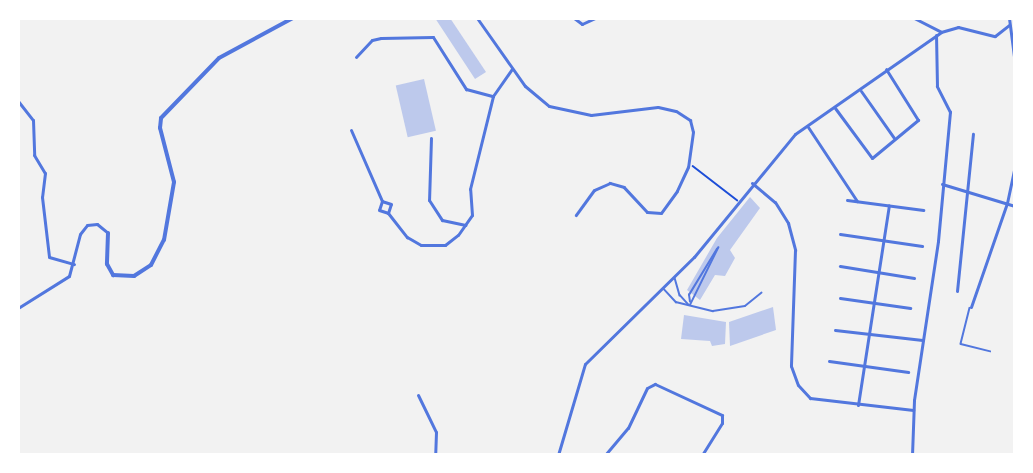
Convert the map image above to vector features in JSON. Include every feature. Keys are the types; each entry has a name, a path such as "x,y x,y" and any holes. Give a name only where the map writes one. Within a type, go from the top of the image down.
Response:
{"street":[{"path":"18,308 63,282 74,264 80,234 95,223 108,233 107,264 113,275 134,276 151,265 164,240 174,182 160,128 161,118 219,58 293,18"},
{"path":"477,18 512,69 538,99 564,112 591,115 651,107 682,113 693,128 689,162 677,191 661,213 647,212 624,187 610,183 594,190 576,216"},
{"path":"574,18 582,24 595,18"},
{"path":"914,18 941,32"},
{"path":"1009,18 1015,64"},
{"path":"558,455 585,364 664,288 781,149 808,127 861,91 886,69 941,32 958,27 995,36 1009,25"},
{"path":"912,455 913,410 938,241 950,112 937,86 936,35"},
{"path":"356,57 372,40 433,37 466,89 493,96"},
{"path":"351,129 382,201 379,210 388,213 406,237 429,246 445,245 466,224 473,209 470,189 493,96 512,69"},
{"path":"835,108 872,158 918,120 886,69"},
{"path":"861,91 894,138"},
{"path":"18,101 33,120 34,155 45,173 42,197 49,257 74,264"},
{"path":"808,127 857,201"},
{"path":"957,291 973,134"},
{"path":"431,138 434,152 428,180 429,200 442,220 466,224"},
{"path":"971,307 1007,203 1015,166"},
{"path":"752,183 775,202 788,223 795,250 791,366 798,385 810,398 913,410"},
{"path":"942,184 969,190 1015,206"},
{"path":"847,200 923,210"},
{"path":"382,201 391,204 388,213"},
{"path":"858,405 889,205"},
{"path":"840,234 922,246"},
{"path":"840,266 914,278"},
{"path":"840,298 910,308"},
{"path":"835,330 868,336 922,340"},
{"path":"829,361 908,372"},
{"path":"605,455 624,435 647,388 653,384 722,415 722,423 702,455"},
{"path":"418,395 436,432 435,455"}],"lane":[{"path":"690,306 689,296 718,248"},
{"path":"674,277 680,296 690,306"},
{"path":"664,288 676,302 727,311 749,304 761,293"},
{"path":"971,307 961,344 990,351"}],"path":[{"path":"689,162 737,201"}],"building":[{"path":"435,18 450,18 486,72 475,79"},
{"path":"424,79 436,131 408,137 396,86"},
{"path":"750,197 760,208 730,250 735,258 725,276 715,275 700,300 687,290 717,238"},
{"path":"773,307 776,330 730,346 729,322"},
{"path":"684,315 726,322 725,344 712,346 710,341 681,339"}]}
